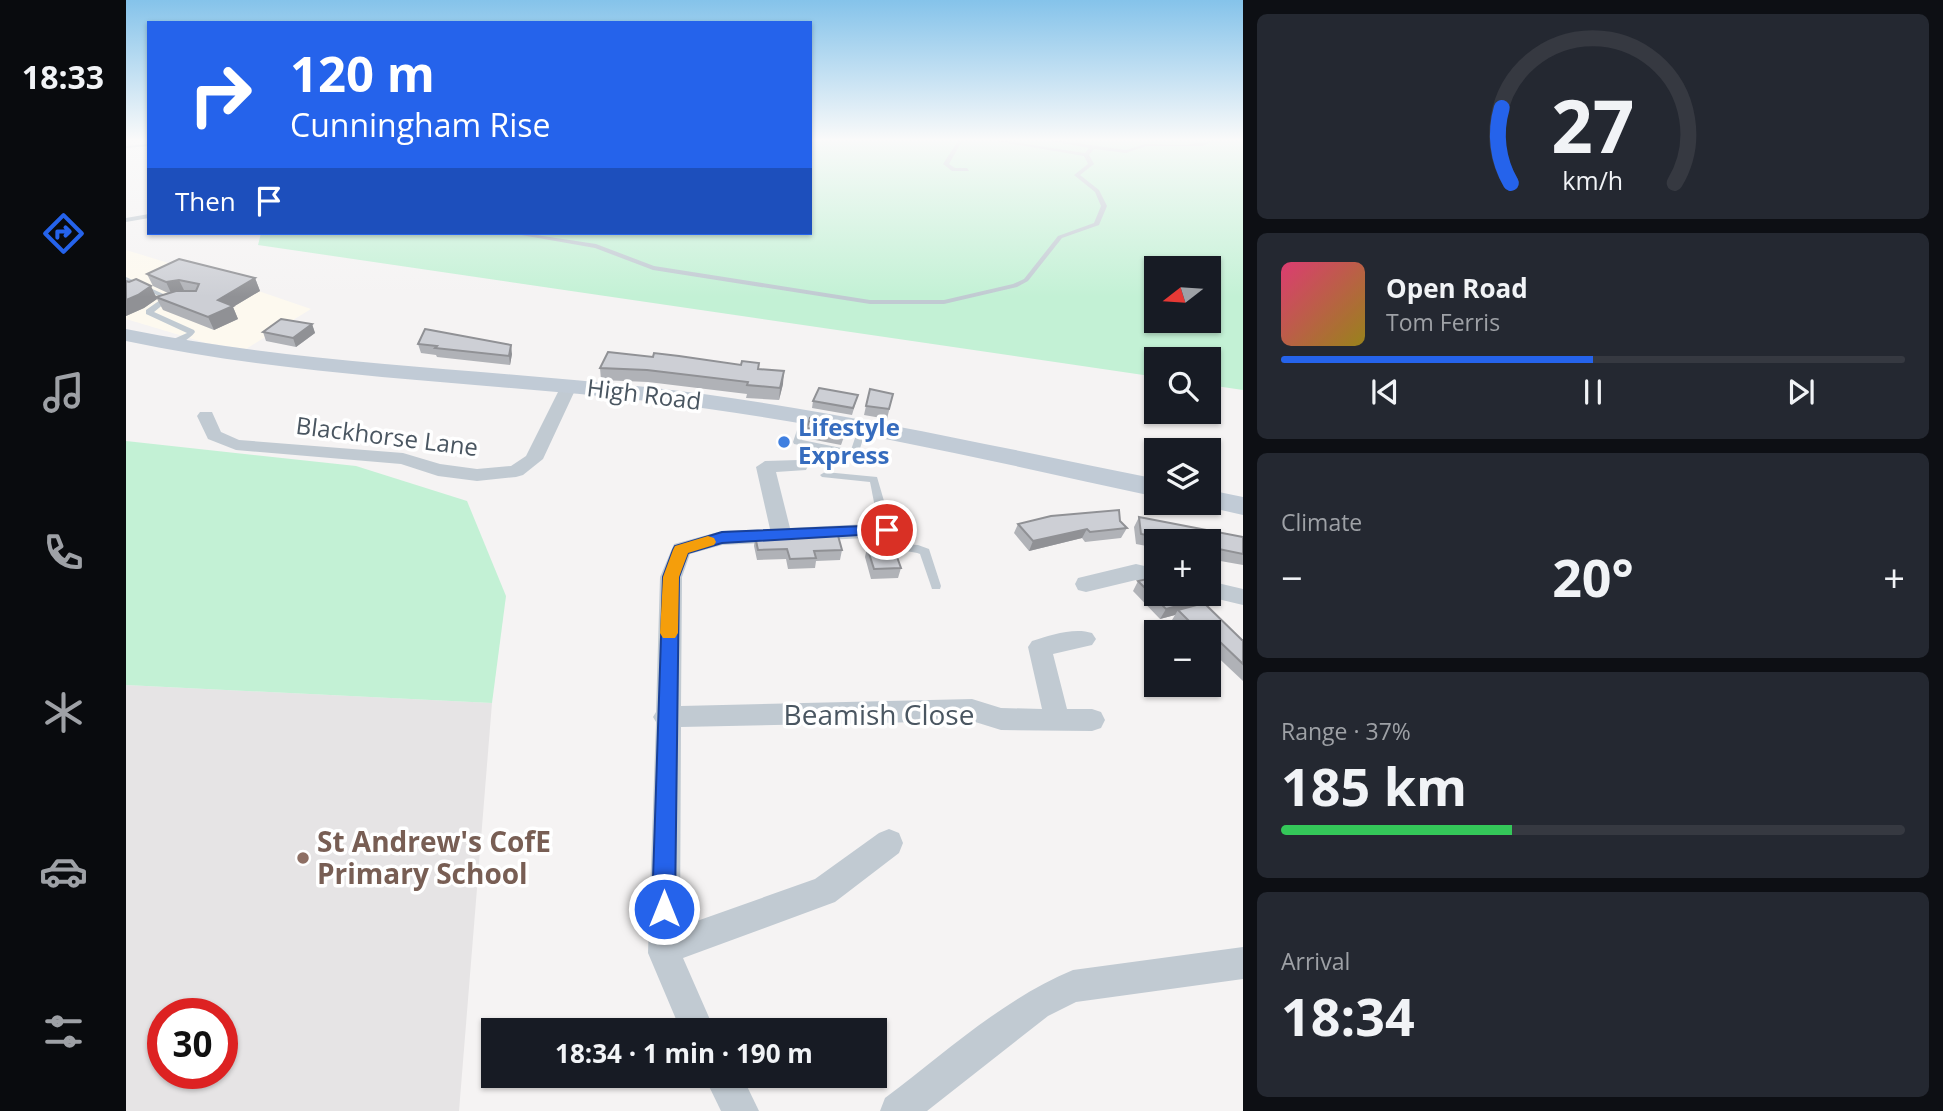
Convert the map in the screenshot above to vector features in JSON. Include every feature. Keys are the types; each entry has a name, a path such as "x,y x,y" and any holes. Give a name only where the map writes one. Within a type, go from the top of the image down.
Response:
{"main road":[{"name":"High Road","path":"126,335 167,345 260,360 662,396 805,418 1144,485"},
{"path":"1221,501 1243,506"}],"street":[{"name":"Blackhorse Lane","path":"206,416 214,435 236,445 404,459 438,470 477,475 516,471 534,459 569,386"},
{"path":"782,535 765,467 799,466"},
{"path":"693,1018 664,950 666,717 671,577 681,550 722,538 887,530"},
{"path":"1086,584 1136,572 1144,574"},
{"path":"1221,592 1243,597"},
{"path":"1057,718 1040,647 1084,639"},
{"name":"Beamish Close","path":"666,717 972,710 1001,719 1092,720"},
{"path":"664,950 824,891 889,843"},
{"path":"898,1111 1036,1004 1073,986 1243,963"},
{"path":"729,1088 741,1111"}],"lane":[{"path":"526,235 596,246 644,266 692,275 870,302 955,301 1022,283 1060,237 1097,224 1104,205 1096,193"},
{"path":"126,220 147,216"},
{"path":"126,279 168,299 166,302"},
{"path":"167,345 185,338 191,332 149,312 179,298"},
{"path":"825,475 874,479 887,530 897,545 918,548 927,554 936,586"}],"shaded area":[{"path":"126,250 311,309 246,349 206,343 126,319"},
{"name":"St Andrew's CofE Primary School","path":"126,685 492,703 459,1111 126,1111"}],"green space":[{"path":"812,193 1243,193 1243,390 1221,387 1221,347 1144,347 1144,375 258,245 260,235 812,235"},
{"path":"126,441 356,466 467,501 506,596 492,703 126,685"}],"building":[{"path":"179,259 255,278 218,300 233,306 208,317 156,297 176,291 196,291 199,284 179,280 166,282 147,274"},
{"path":"136,279 151,286 126,300 126,281"},
{"path":"281,319 312,324 293,338 263,332"},
{"path":"425,329 511,345 509,356 418,344"},
{"path":"608,352 653,357 654,353 741,365 742,361 759,363 758,369 784,371 780,388 747,385 748,382 647,370 600,368"},
{"path":"819,388 858,395 853,408 813,401"},
{"path":"870,389 893,394 889,409 866,406"},
{"path":"810,418 847,425 843,436 807,428"},
{"path":"1119,510 1120,521 1127,528 1090,532 1087,529 1033,541 1018,524 1051,516"},
{"path":"1139,517 1201,529 1144,529 1144,535 1141,534"},
{"path":"837,532 842,550 814,551 816,558 790,559 787,549 758,550 755,536"},
{"path":"1221,533 1243,537 1243,554 1221,549"},
{"path":"893,546 901,568 874,569 867,547"},
{"path":"1207,606 1243,640 1243,664 1221,643 1221,620 1188,620 1178,610"}],"slow traffic":[{"path":"669,633 671,577 681,550 708,542"}],"place":[{"name":"Lifestyle Express","path":"784,442"},
{"name":"St Andrew's CofE Primary School","path":"303,858"}],"route":[{"path":"664,909 671,577 681,550 722,538 887,530"}]}
